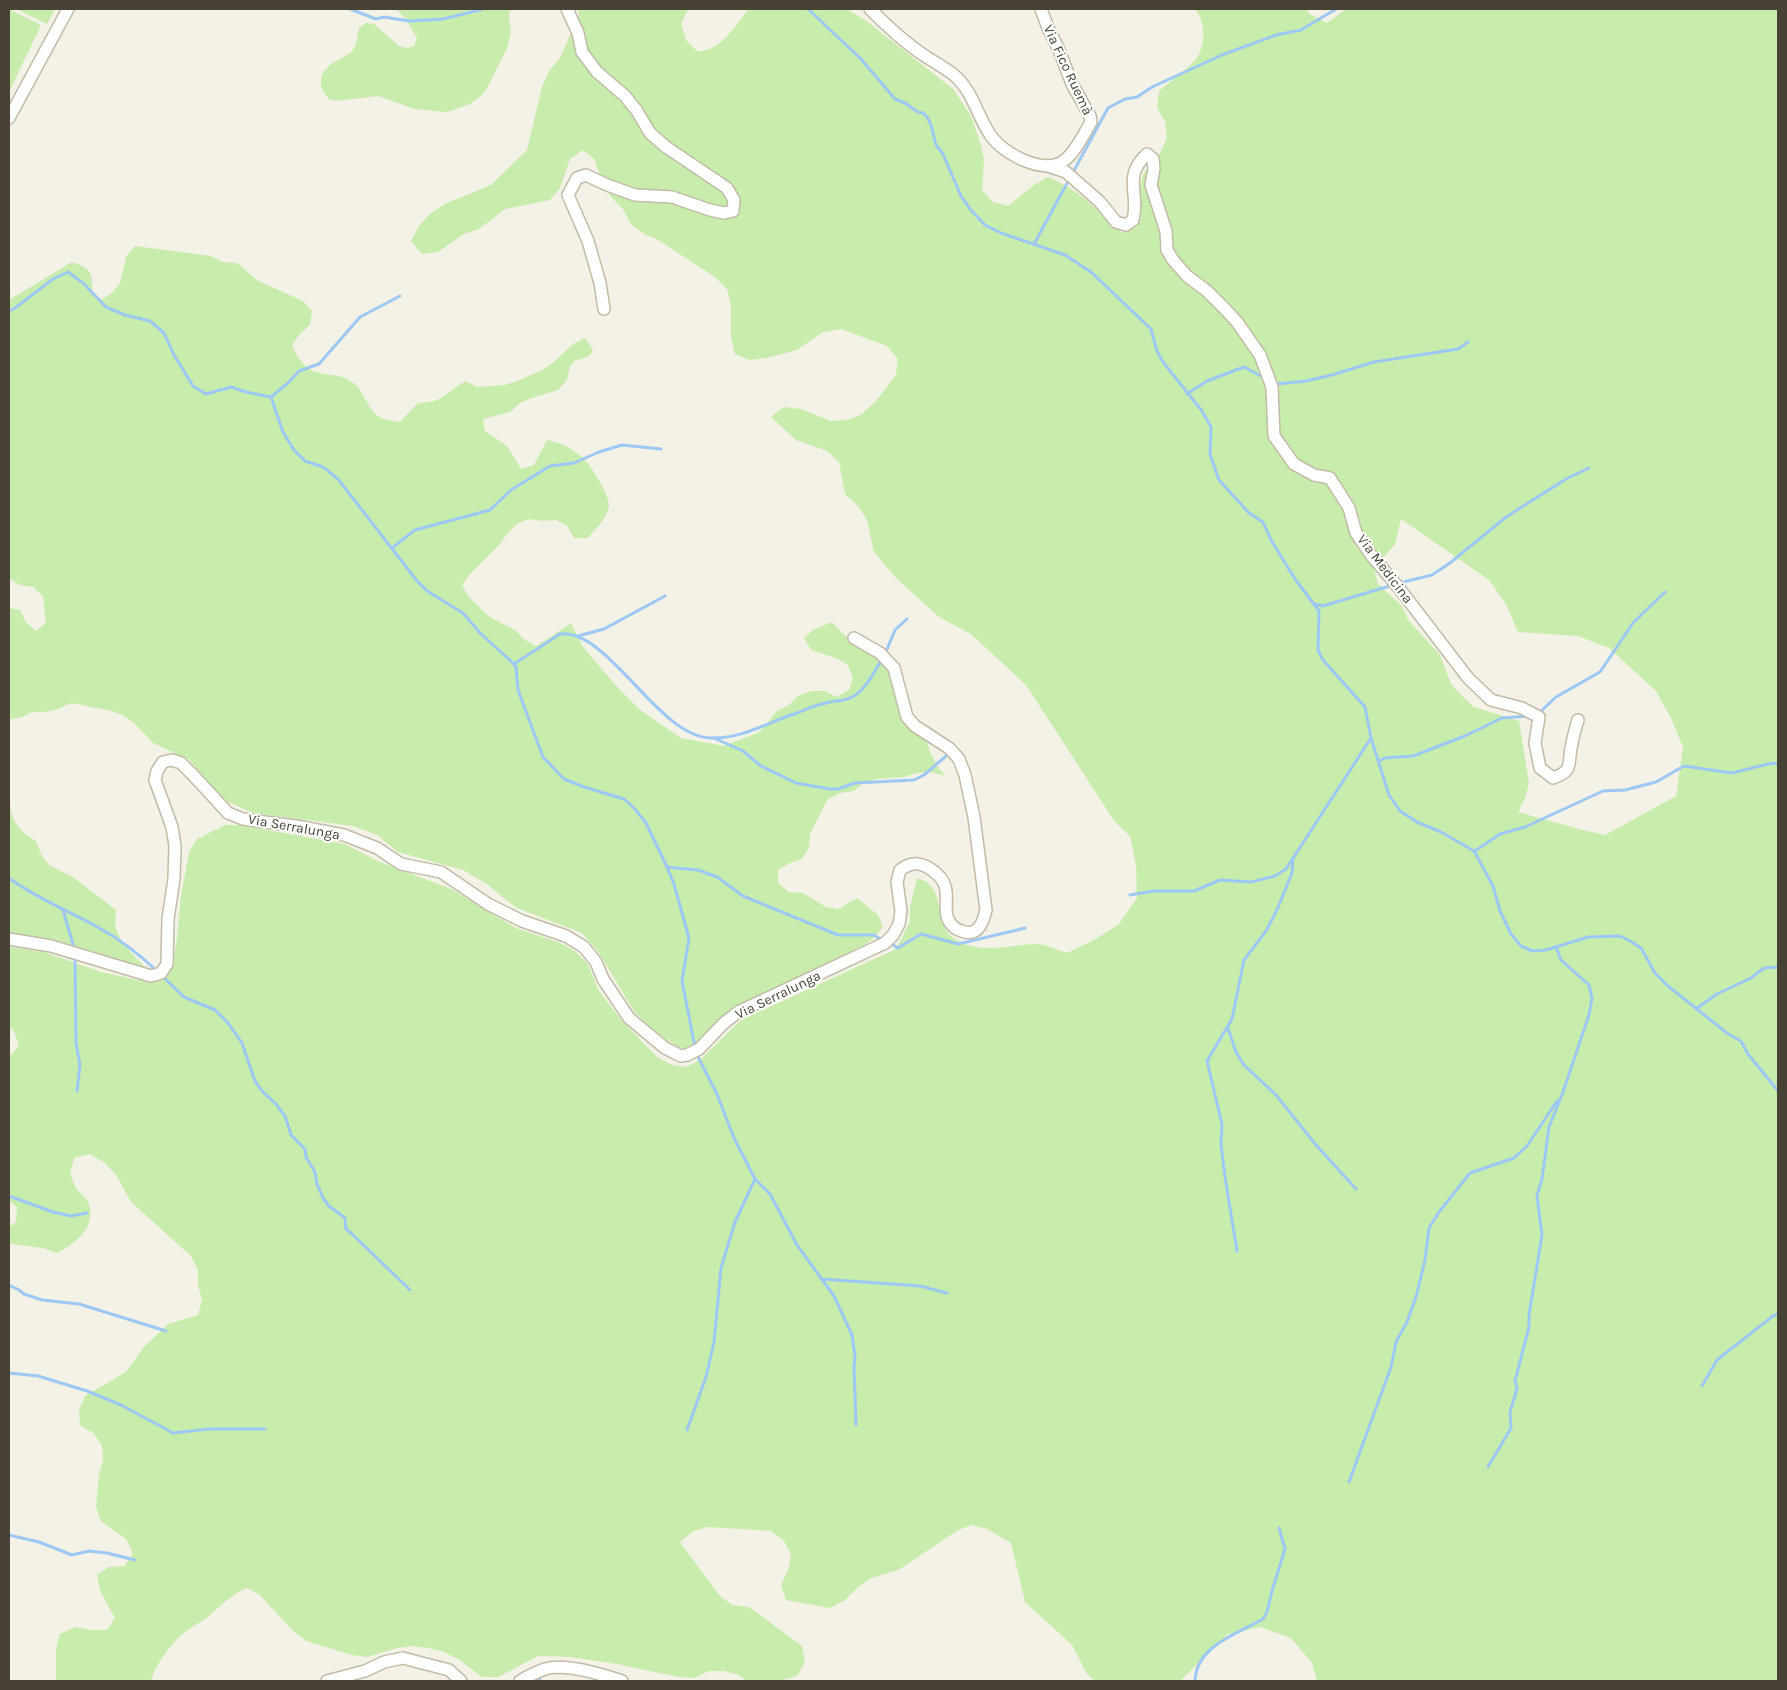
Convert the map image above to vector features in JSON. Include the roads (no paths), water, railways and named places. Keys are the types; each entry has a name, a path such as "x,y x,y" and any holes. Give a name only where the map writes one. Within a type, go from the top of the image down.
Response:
{"street":[{"path":"9,118 68,9"},
{"path":"567,9 578,33 582,52 597,72 625,96 637,111 650,133 666,147 727,188 734,200 733,211 724,213 672,197 635,195 586,175 577,178 568,195 588,241 600,282 604,309"},
{"path":"870,9 920,53 954,75 968,91 993,138 1009,151 1031,164 1048,166"},
{"name":"Via Fico Ruemà","path":"1040,9 1072,84 1090,116 1091,122 1077,146 1064,160 1048,166"},
{"name":"Via Medicina","path":"1048,166 1066,172 1100,202 1116,222 1126,225 1133,220 1136,209 1132,182 1138,163 1147,154 1153,159 1154,169 1151,185 1166,231 1167,250 1172,260 1207,291 1237,322 1260,355 1272,387 1274,436 1294,464 1314,475 1330,478 1349,508 1356,533 1371,555 1400,588 1468,678 1491,700 1522,708 1539,717 1535,743 1540,768 1553,778 1564,774 1571,764 1571,749 1578,720"},
{"name":"Via Serralunga","path":"9,939 51,946 151,976 162,973 167,964 168,919 174,879 175,846 172,827 155,780 156,771 163,762 172,760 181,763 228,813 243,819 344,835 377,848 400,864 441,872 488,904 522,921 566,936 584,947 596,962 602,979 629,1018 665,1048 681,1056 687,1055 699,1049 724,1023 738,1012 885,943 893,935 899,924 900,911 897,882 900,870 909,864 919,864 938,875 945,886 946,912 950,924 959,930 968,932 976,931 983,923 986,910 974,817 965,775 959,759 949,748 915,726 908,717 894,668 880,653 854,638"},
{"path":"327,1681 365,1671 384,1662 403,1658 449,1670 461,1681"},
{"path":"520,1681 546,1668 577,1669 622,1681"}],"waterway":[{"path":"350,9 376,19 384,17 409,21 443,19 484,9"},
{"path":"808,9 861,59 895,99 923,113 927,117 936,145 943,154 961,196 985,225 1001,233 1065,255 1091,272 1151,329 1157,351 1163,362 1202,411 1211,427 1210,454 1219,480 1249,513 1263,522 1271,540 1295,579 1319,611 1318,650 1323,660 1365,707 1371,738 1389,795 1400,811 1417,822 1441,832 1474,851 1493,886 1500,911 1511,934 1521,946 1533,951 1546,950 1588,937 1620,936 1632,942 1641,948 1655,973 1668,986 1727,1033 1741,1041 1748,1054 1778,1091"},
{"path":"1034,244 1108,108 1125,99 1137,97 1152,87 1222,55 1276,35 1301,30 1336,9"},
{"path":"9,311 53,279 68,272 83,283 106,307 125,315 150,321 164,333 174,355 193,386 206,394 231,387 271,397 283,432 294,450 305,461 323,467 338,479 417,581 427,591 463,613 480,633 516,667 518,690 543,757 564,779 624,799 646,823 674,884 689,938 682,981 695,1047"},
{"path":"271,397 299,371 319,364 360,317 400,296"},
{"path":"1275,383 1306,381 1374,362 1458,349 1468,342"},
{"path":"1187,394 1207,381 1244,367 1265,378"},
{"path":"392,548 415,530 490,510 511,490 550,466 574,463 599,452 622,445 661,449"},
{"path":"1399,583 1432,575 1450,563 1506,517 1566,479 1589,468"},
{"path":"1315,604 1323,606 1393,585"},
{"path":"1539,713 1556,697 1600,672 1633,623 1665,592"},
{"path":"578,636 604,629 665,596"},
{"path":"885,654 895,630 907,619"},
{"path":"514,664 560,634 578,637 597,648 615,664 672,721 691,733 711,738 722,738 754,730 818,705 849,699 865,686 882,659"},
{"path":"1379,761 1385,758 1413,756 1465,736 1502,718 1529,716"},
{"path":"714,738 743,751 761,766 796,783 830,789 838,789 855,783 914,780 924,775 946,756"},
{"path":"1130,895 1154,891 1194,891 1220,880 1251,882 1275,876 1286,869 1371,738"},
{"path":"1475,851 1500,834 1525,827 1603,791 1625,790 1656,782 1684,766 1732,773 1778,763"},
{"path":"1237,1251 1221,1144 1222,1124 1207,1061 1232,1019 1244,960 1266,931 1277,910 1292,873 1293,858"},
{"path":"667,867 698,870 717,877 743,896 838,935 874,935 882,940"},
{"path":"9,878 42,899 108,933 130,948 157,971"},
{"path":"63,910 75,951"},
{"path":"888,942 898,948 921,934 958,944 1025,928"},
{"path":"1488,1467 1511,1428 1510,1412 1517,1389 1515,1381 1529,1327 1529,1315 1542,1235 1537,1196 1542,1179 1549,1127 1589,1015 1592,998 1589,985 1561,960 1556,947"},
{"path":"75,957 76,1043 80,1065 77,1091"},
{"path":"1696,1009 1717,994 1751,978 1764,968 1778,967"},
{"path":"161,975 184,997 215,1010 228,1023 242,1043 255,1081 285,1116 291,1135 305,1149 306,1157 315,1172 317,1184 323,1198 329,1206 345,1218 346,1229 410,1290"},
{"path":"1228,1028 1236,1052 1244,1065 1276,1095 1316,1145 1356,1189"},
{"path":"696,1053 716,1092 734,1138 755,1179 770,1194 797,1245 834,1296 852,1335 855,1356 856,1425"},
{"path":"1349,1482 1391,1367 1396,1342 1407,1322 1416,1297 1425,1260 1429,1228 1439,1212 1470,1173 1514,1158 1527,1146 1557,1101"},
{"path":"687,1430 706,1377 714,1342 721,1268 735,1222 755,1179"},
{"path":"9,1196 53,1212 71,1216 87,1213"},
{"path":"821,1279 920,1286 947,1293"},
{"path":"9,1285 24,1294 42,1300 79,1304 166,1331"},
{"path":"1702,1386 1717,1360 1778,1314"},
{"path":"9,1373 38,1376 87,1391 121,1405 173,1433 209,1429 265,1429"},
{"path":"1195,1681 1197,1669 1202,1659 1210,1650 1230,1636 1263,1619 1267,1612 1285,1549 1279,1528"},
{"path":"9,1535 39,1542 72,1555 89,1551 135,1560"}]}
